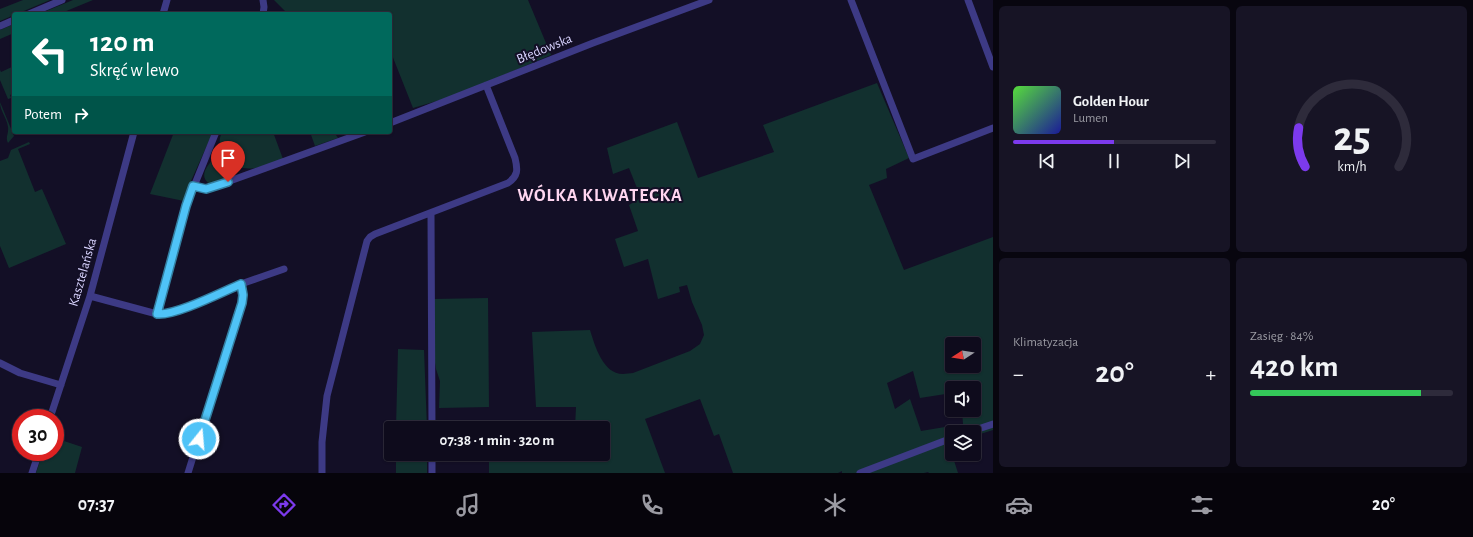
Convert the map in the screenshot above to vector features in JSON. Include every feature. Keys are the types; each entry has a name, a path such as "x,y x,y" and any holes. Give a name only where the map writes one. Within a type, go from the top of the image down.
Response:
{"street":[{"path":"34,12 62,0"},
{"path":"164,12 167,0"},
{"path":"263,0 263,12"},
{"name":"Błędowska","path":"392,122 690,3 709,0"},
{"path":"851,0 913,159 993,128"},
{"path":"968,0 993,67"},
{"path":"0,26 12,21"},
{"path":"322,473 323,436 327,396 367,241 375,234 508,183 517,174 515,158 486,85"},
{"name":"Kasztelańska","path":"53,409 90,296 133,134"},
{"path":"157,314 186,206 215,134"},
{"path":"193,186 206,189 213,187 359,134"},
{"path":"431,213 432,421"},
{"path":"90,296 163,315 177,311 241,284 284,269"},
{"path":"188,473 242,303 243,295 241,284"},
{"path":"0,363 20,372 61,385"},
{"path":"981,428 993,424"},
{"path":"860,473 945,441"},
{"path":"32,473 36,461"},
{"path":"432,461 432,473"}],"green space":[{"path":"23,0 50,0 21,12 12,12 12,16 0,21 0,9"},
{"path":"73,0 93,0 64,12 44,12"},
{"path":"274,0 528,0 551,55 454,96 413,108 392,55 392,12 286,12"},
{"path":"12,25 12,34 0,39 0,30"},
{"path":"12,67 12,94 10,95 11,98 8,99 0,80 0,70 1,72"},
{"path":"877,83 909,158 886,169 887,178 869,185 904,270 993,237 993,430 981,434 981,425 957,425 963,424 962,417 981,417 981,381 945,381 945,394 920,398 913,371 887,383 895,409 910,399 921,431 945,427 945,461 954,461 958,473 842,473 842,471 838,473 733,473 719,434 714,436 700,399 645,419 665,473 489,473 489,461 610,461 610,421 575,421 576,407 536,407 532,332 590,330 597,351 605,364 616,373 623,374 633,373 690,351 700,344 704,335 702,325 692,302 687,285 679,287 680,292 658,299 648,259 624,267 615,239 638,231 629,205 641,198 629,168 613,174 607,148 677,122 698,178 774,152 763,125"},
{"path":"0,102 14,136 8,143 7,124"},
{"path":"173,134 212,134 186,192 184,201 150,194"},
{"path":"221,134 274,134 283,159 260,167 245,168 238,166 225,156 221,150 220,138"},
{"path":"311,134 335,134 338,138 315,146"},
{"path":"29,142 30,144 18,149 35,192 42,189 66,244 9,268 0,246 0,161 8,158 11,150"},
{"path":"213,159 217,159 236,177 213,186 208,183 204,177 204,173"},
{"path":"488,298 489,407 439,408 440,381 434,356 434,299"},
{"path":"398,349 424,350 427,421 396,421"},
{"path":"64,441 82,447 75,473 36,473 40,461 64,461"},
{"path":"396,461 427,461 427,473 396,473"}],"district":[{"name":"WÓLKA KLWATECKA","path":"600,195"}],"route":[{"path":"199,439 242,303 243,289 241,284 177,311 163,315 157,314 186,206 193,186 206,189 228,182"}]}
